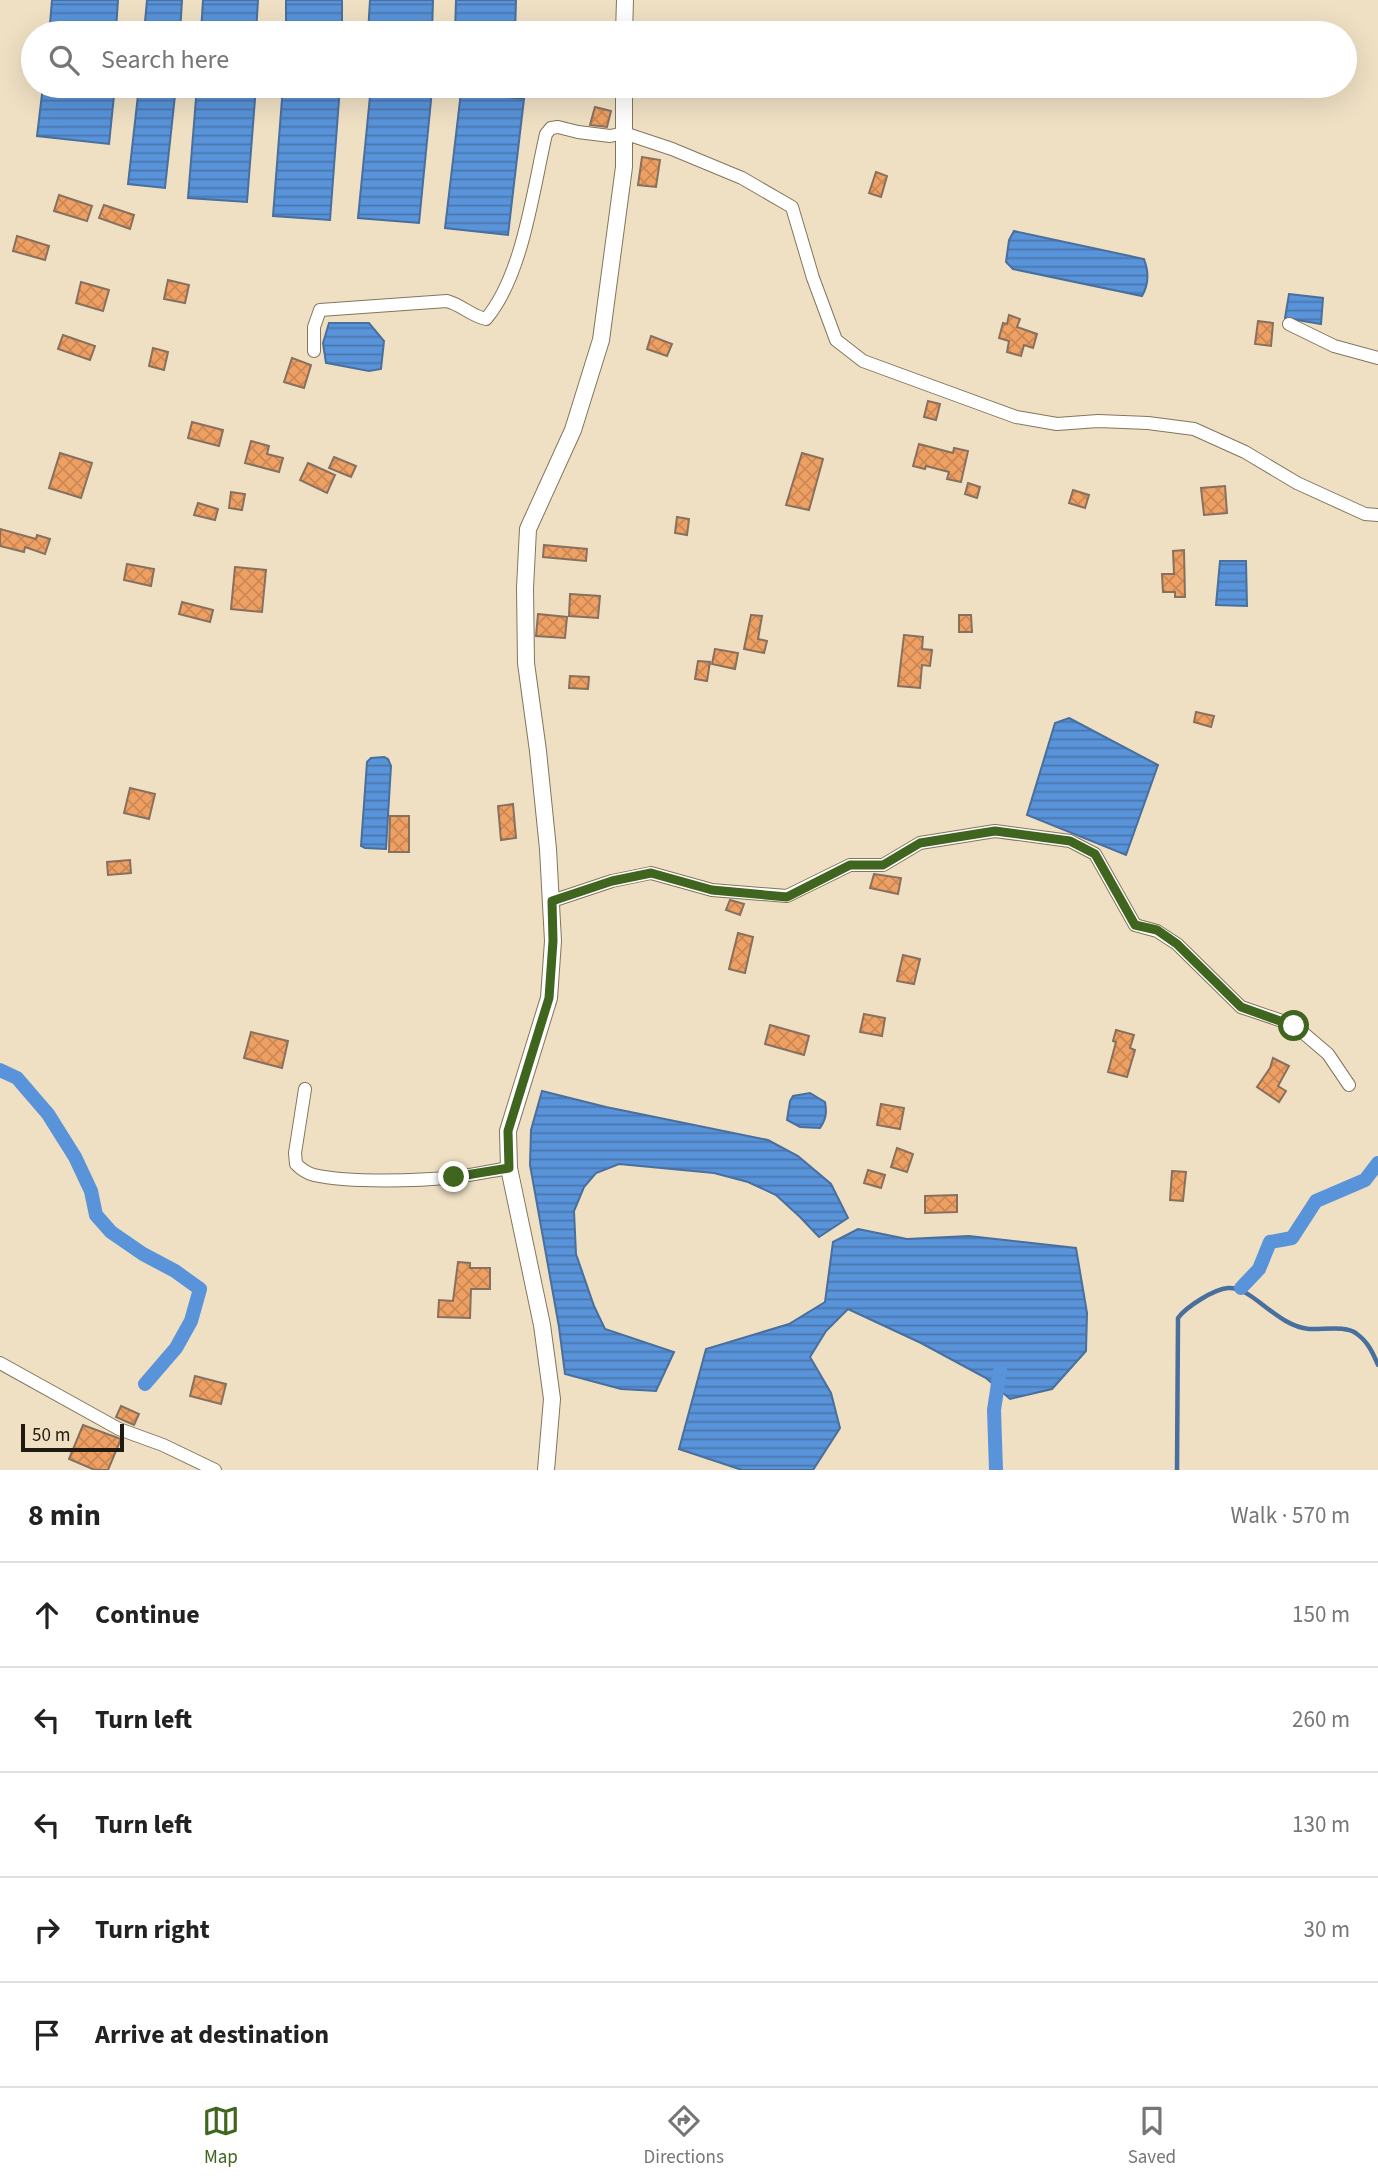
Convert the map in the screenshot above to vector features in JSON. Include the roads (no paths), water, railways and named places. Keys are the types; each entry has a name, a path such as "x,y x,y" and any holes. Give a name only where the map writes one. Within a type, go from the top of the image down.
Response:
{"street":[{"path":"624,21 625,0"},
{"path":"546,1470 552,1399 542,1325 509,1168 508,1131 549,998 553,941 552,901 538,751 526,663 525,588 528,528 573,430 601,340 624,167 624,98"},
{"path":"314,351 314,327 320,310 447,301 485,319 503,291 514,265 546,134 551,128 558,127 610,136 624,133 672,149 741,178 792,207 813,278 836,340 863,361 1016,417 1057,424 1098,421 1148,423 1194,429 1245,452 1297,483 1365,514 1378,515"},
{"path":"1289,324 1334,346 1378,358"},
{"path":"552,901 612,881 651,873 712,890 787,897 850,865 883,865 920,843 995,831 1070,841 1095,854 1135,925 1157,930 1177,944 1241,1007 1294,1026 1328,1054 1349,1085"},
{"path":"305,1089 295,1153 296,1164 313,1175 399,1179 454,1177 509,1168"},
{"path":"0,1363 119,1429 163,1445 215,1470"}],"water":[{"path":"52,0 118,0 117,21 50,21"},
{"path":"147,0 182,0 181,21 145,21"},
{"path":"203,0 258,0 257,21 202,21"},
{"path":"286,0 342,0 342,21 286,21"},
{"path":"370,0 433,0 432,21 369,21"},
{"path":"456,0 516,0 515,21 455,21"},
{"path":"42,98 114,98 109,144 37,136"},
{"path":"138,98 175,98 165,188 128,184"},
{"path":"196,98 255,98 247,202 188,198"},
{"path":"282,98 339,98 330,220 273,216"},
{"path":"370,98 431,98 419,223 358,218"},
{"path":"460,98 524,99 508,235 445,228"},
{"path":"1014,231 1144,259 1148,278 1142,296 1013,269 1006,262 1009,240"},
{"path":"1289,294 1323,298 1321,324 1285,318"},
{"path":"329,323 369,323 384,341 381,369 369,371 326,363 323,343"},
{"path":"1220,561 1246,561 1247,606 1216,605"},
{"path":"1069,718 1158,765 1126,855 1027,815 1055,723"},
{"path":"384,757 391,766 386,849 365,848 361,846 367,762 371,758"},
{"path":"542,1091 768,1140 798,1156 831,1184 848,1218 819,1237 776,1195 748,1182 714,1173 619,1164 596,1173 584,1187 574,1211 576,1254 594,1306 605,1329 674,1352 656,1391 621,1389 565,1374 530,1165 531,1130"},
{"path":"810,1093 825,1102 826,1116 820,1128 800,1127 787,1120 793,1096"},
{"path":"858,1229 907,1239 969,1236 1076,1248 1087,1313 1086,1351 1052,1389 1010,1399 986,1378 921,1343 848,1309 826,1331 810,1357 831,1393 840,1428 813,1470 742,1470 679,1449 706,1349 789,1324 825,1302 833,1242"}],"waterway":[{"path":"0,1070 17,1078 48,1114 75,1157 91,1191 96,1215 111,1232 200,1289 191,1321 176,1348 145,1384"},
{"path":"1241,1288 1259,1269 1270,1242 1292,1238 1316,1201 1365,1180 1378,1163"},
{"path":"1177,1470 1178,1318 1208,1295 1222,1289 1237,1289 1297,1326 1352,1331 1367,1344 1378,1365"},
{"path":"996,1470 994,1410 1000,1370"}]}
